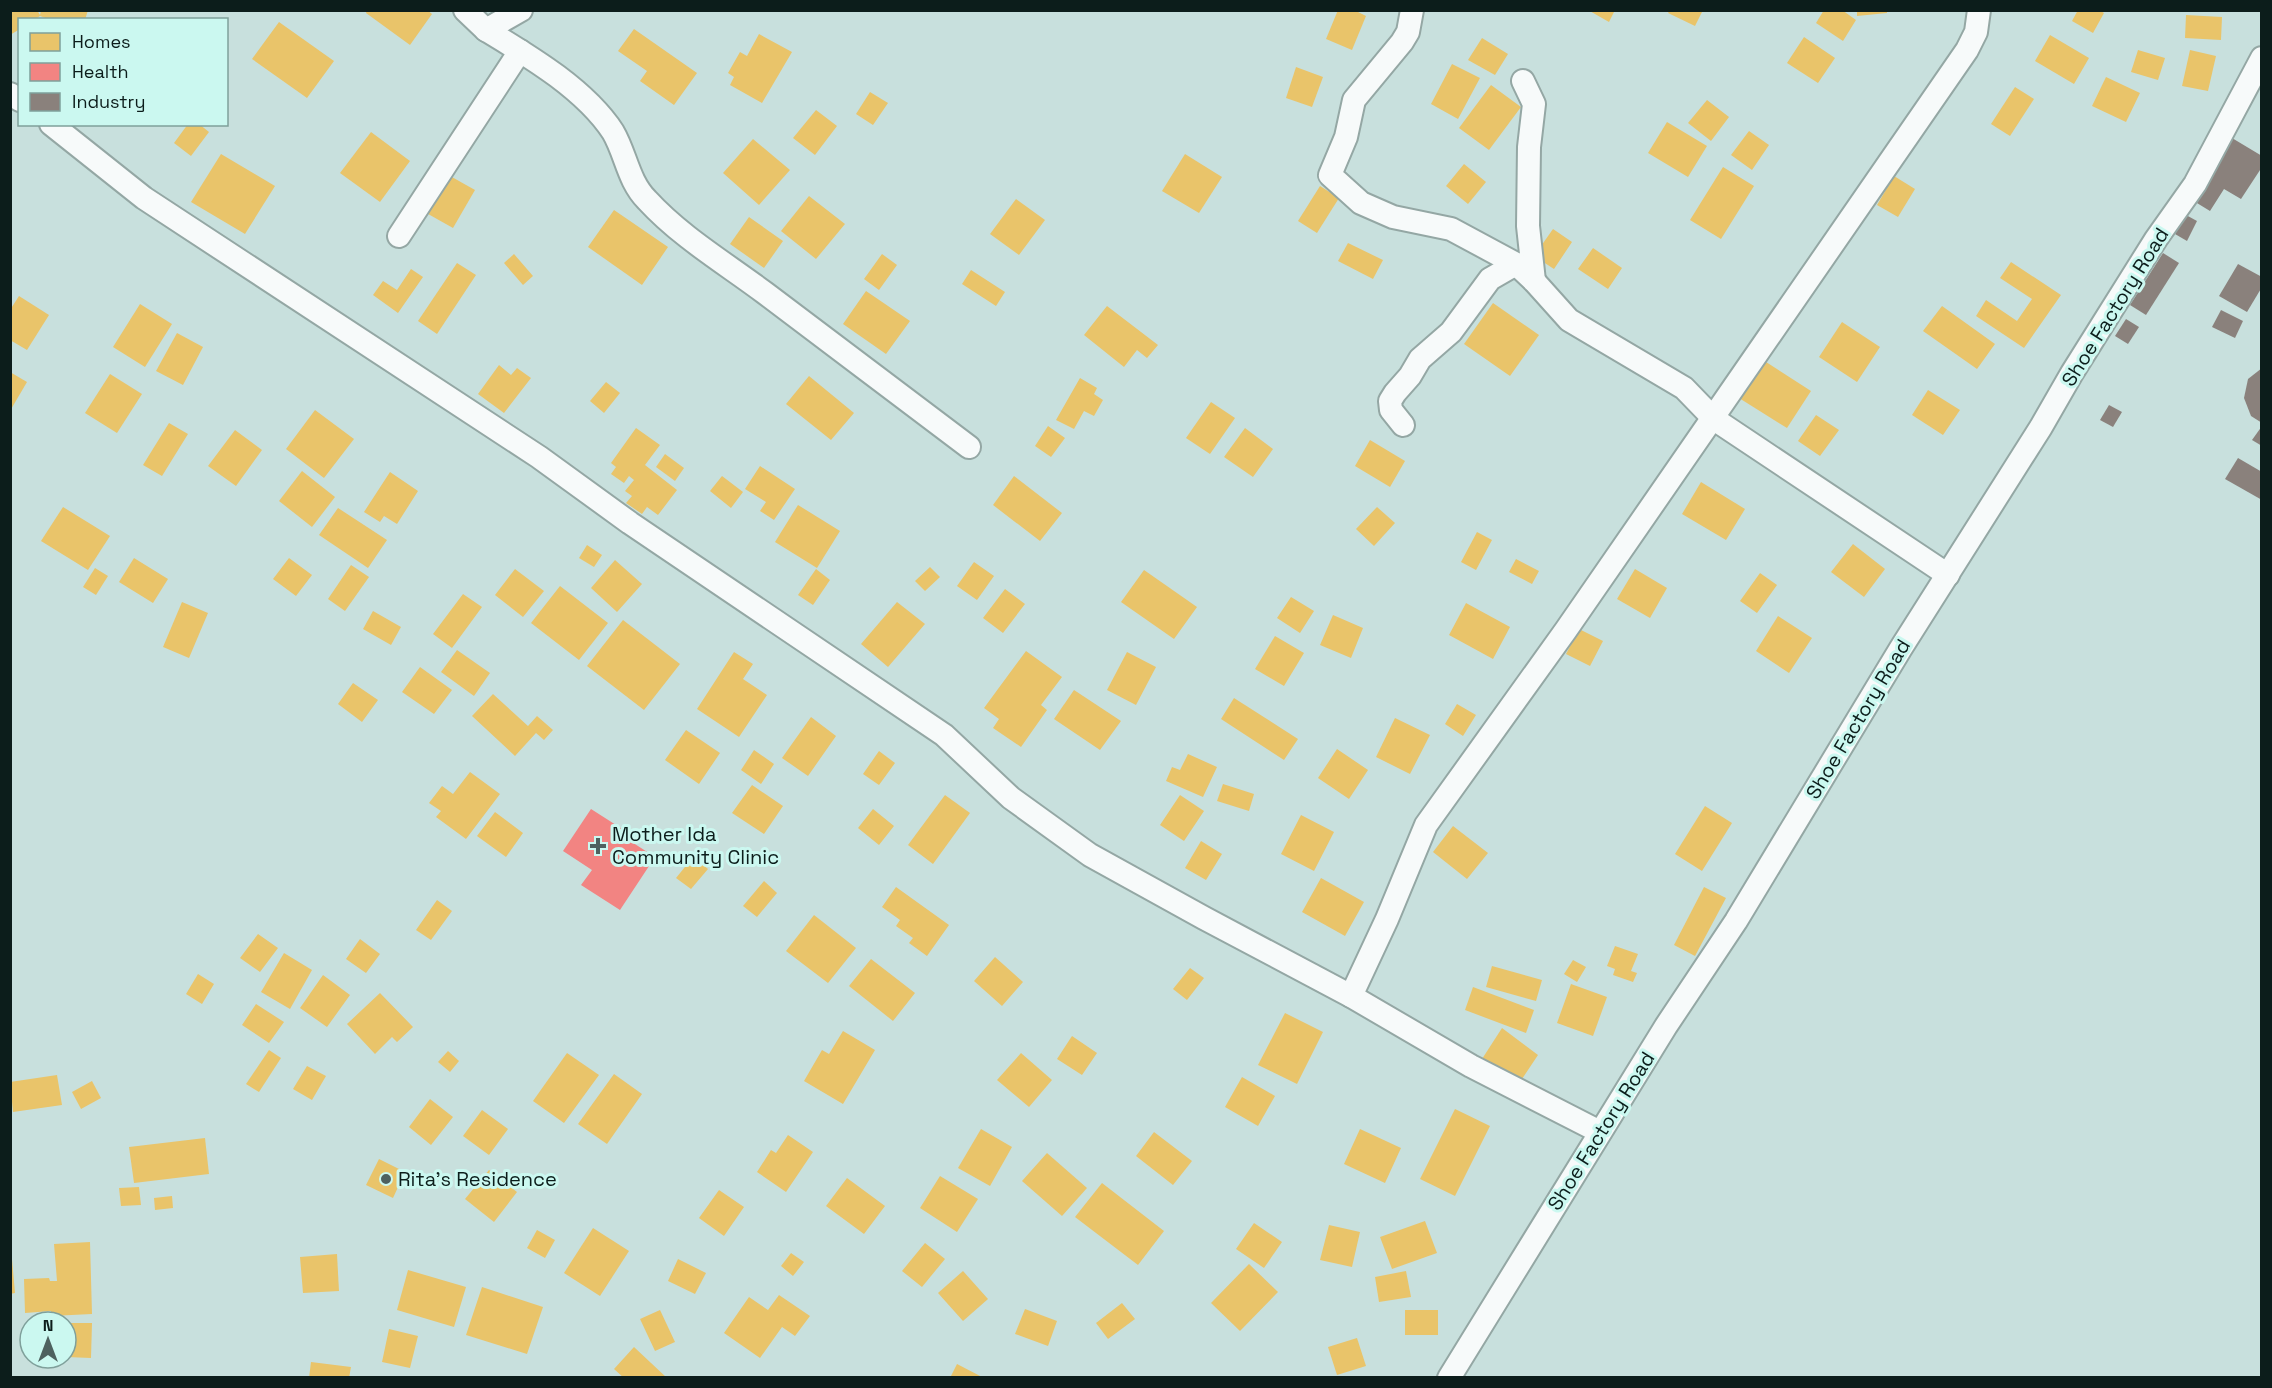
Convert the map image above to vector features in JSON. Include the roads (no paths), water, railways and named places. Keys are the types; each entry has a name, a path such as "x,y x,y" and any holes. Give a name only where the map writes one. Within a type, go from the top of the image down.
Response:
{"street":[{"path":"465,10 486,30 520,51 582,96 604,119 621,146 627,170 645,199 693,242 763,291 969,447"},
{"path":"486,30 521,10"},
{"path":"1412,10 1408,32 1402,42 1354,100 1346,137 1330,175 1361,203 1393,217 1450,229 1516,264 1569,320 1684,388 1714,419 1948,575"},
{"path":"1351,996 1387,919 1426,825 1714,419 1967,50 1976,32 1979,10"},
{"path":"399,236 520,51"},
{"name":"Shoe Factory Road","path":"1449,1377 1665,1026 1736,921 2156,238 2194,184 2262,58"},
{"path":"1523,81 1534,104 1529,147 1528,226 1534,281"},
{"path":"54,126 144,198 539,457 630,524 944,735 1011,798 1090,855 1351,996 1472,1066 1600,1132"},
{"path":"1403,425 1391,410 1390,401 1395,393 1410,376 1420,359 1451,332 1490,279 1516,264"}],"place":[{"name":"Mother Ida Community Clinic","path":"598,846"},
{"name":"Rita's Residence","path":"386,1179"}]}
